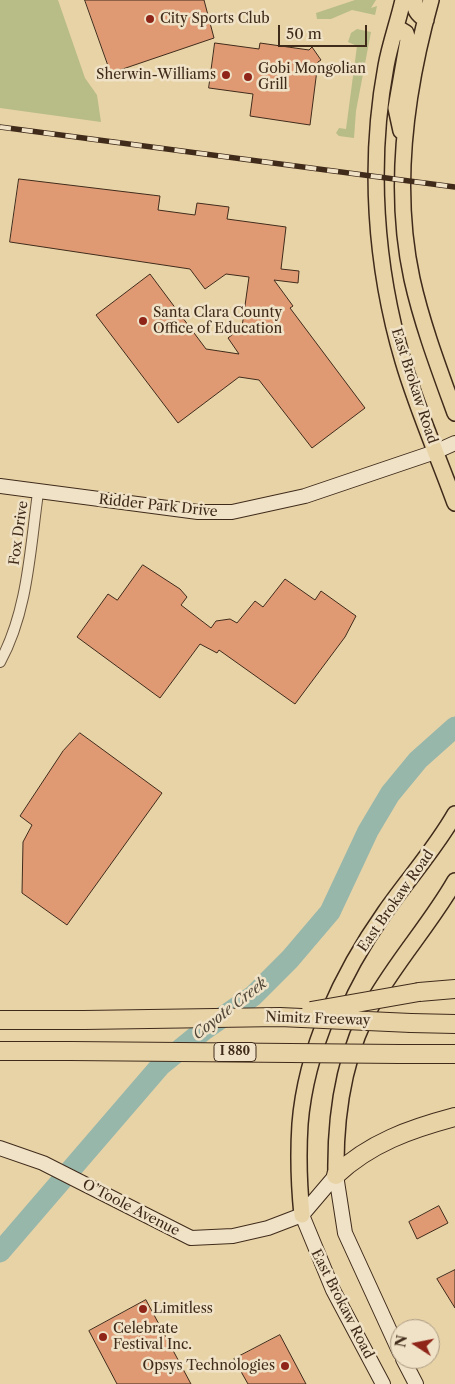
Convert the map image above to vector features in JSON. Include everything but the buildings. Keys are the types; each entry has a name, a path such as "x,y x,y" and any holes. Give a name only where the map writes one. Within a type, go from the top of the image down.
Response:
{"highway":[{"path":"280,1017 419,992 455,990"},
{"name":"Nimitz Freeway","path":"0,1020 280,1017 455,1024"},
{"name":"I 880","path":"0,1052 455,1054"},
{"path":"336,1176 355,1157 376,1146 408,1131 455,1117"}],"main road":[{"name":"East Brokaw Road","path":"404,0 386,66 379,124 377,216 382,264 392,318 403,362 455,503"},
{"path":"415,0 415,8 418,14 426,20"},
{"name":"East Brokaw Road","path":"431,0 414,71 404,142 405,228 412,278 434,355 455,413"},
{"path":"396,27 406,33 408,40 396,108 404,142"},
{"name":"East Brokaw Road","path":"302,1215 298,1170 300,1123 305,1094 322,1034 334,1003 363,944 455,814"},
{"path":"336,1176 335,1143 340,1101 358,1036 373,1003 455,880"}],"street":[{"name":"Ridder Park Drive","path":"0,486 38,493 198,512 232,512 304,496 435,452 455,443"},
{"name":"Fox Drive","path":"0,662 16,624 24,593 38,493"},
{"name":"O’Toole Avenue","path":"6,1149 43,1163 191,1238 233,1236 268,1228 302,1215 336,1176"},
{"path":"336,1176 345,1233 390,1331"},
{"name":"East Brokaw Road","path":"302,1215 332,1290 383,1384"},
{"path":"408,1369 416,1384"}],"green space":[{"path":"0,0 58,0 85,78 97,95 101,122 0,108"},
{"path":"355,0 376,0 371,8 377,6 375,15 352,10 331,19 317,19 316,13"},
{"path":"357,29 371,32 356,111 354,138 339,136 336,133 339,128 346,129 357,46 348,42 351,33"}],"waterway":[{"name":"Coyote Creek","path":"0,1252 161,1065 204,1030 253,996 290,959 330,912 368,831 390,794 418,760 455,727"}],"railway":[{"path":"0,127 455,187"}],"place":[{"name":"City Sports Club","path":"150,19"},
{"name":"Sherwin-Williams","path":"226,75"},
{"name":"Gobi Mongolian Grill","path":"248,77"},
{"name":"Santa Clara County Office of Education","path":"143,321"},
{"name":"Limitless","path":"143,1309"},
{"name":"Celebrate Festival Inc.","path":"103,1337"},
{"name":"Opsys Technologies","path":"285,1366"}]}
